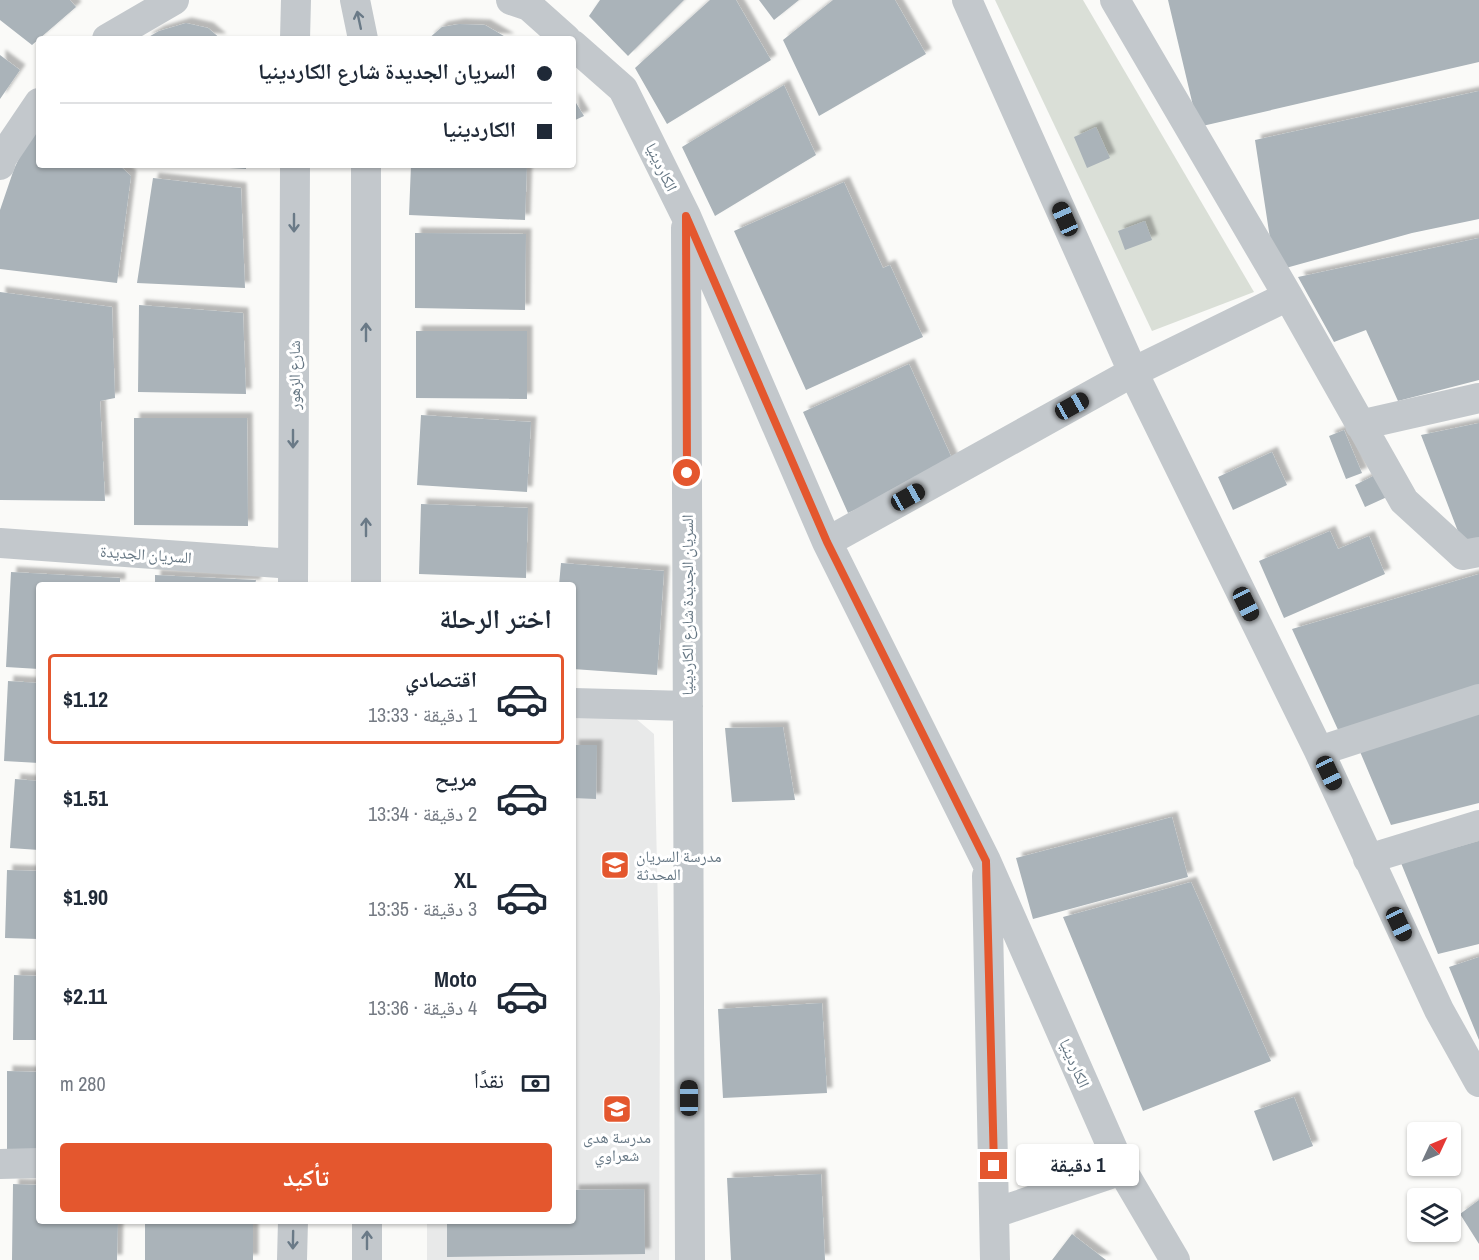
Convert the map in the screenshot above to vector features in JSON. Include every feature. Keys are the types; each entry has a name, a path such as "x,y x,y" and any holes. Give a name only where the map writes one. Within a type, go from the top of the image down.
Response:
{"street":[{"path":"112,36 174,0"},
{"path":"296,0 296,36"},
{"path":"355,0 362,36"},
{"path":"511,0 529,6 563,36"},
{"path":"967,0 1133,372 1318,752 1439,1010 1479,1082"},
{"path":"1115,0 1288,296 1404,501 1463,555 1479,552"},
{"name":"الكاردينيا","path":"576,48 623,89 686,216 827,542 986,861 1122,1170 1175,1260"},
{"path":"0,165 2,158 36,107"},
{"name":"شارع الزهور","path":"293,574 295,168"},
{"path":"366,168 366,582"},
{"name":"السريان الجديدة شارع الكاردينيا","path":"686,216 690,1260"},
{"path":"827,542 1133,372 1288,296"},
{"path":"1360,425 1479,398"},
{"name":"السريان الجديدة","path":"0,543 293,574"},
{"path":"1318,752 1479,699"},
{"name":"السريان الجديدة شارع الكاردينيا","path":"576,704 688,706"},
{"path":"1368,858 1479,825"},
{"name":"الكاردينيا","path":"986,861 995,1260"},
{"path":"0,1164 36,1163"},
{"path":"995,1213 1122,1170"},
{"path":"292,1260 293,1224"},
{"path":"367,1224 367,1260"}],"shaded area":[{"path":"995,0 1083,0 1254,292 1152,331"},
{"path":"634,717 654,734 660,997 659,1260 427,1260 427,1224 576,1224 576,718"}],"building":[{"path":"0,0 70,0 76,7 42,36 36,36 36,42 32,45 0,20"},
{"path":"600,0 684,0 628,56 589,16"},
{"path":"710,0 736,0 771,60 667,124 635,68"},
{"path":"759,0 799,0 774,20"},
{"path":"833,0 895,0 926,54 819,116 783,40"},
{"path":"1168,0 1479,0 1479,62 1198,127"},
{"path":"186,23 208,28 217,36 150,36"},
{"path":"459,24 485,25 504,36 432,36 442,27"},
{"path":"0,55 20,70 0,99"},
{"path":"784,85 816,155 715,216 682,147"},
{"path":"1479,91 1479,219 1412,233 1275,271 1255,140"},
{"path":"576,103 584,116 576,120"},
{"path":"36,125 36,168 122,168 131,176 117,283 0,269 0,210 14,169"},
{"path":"1096,127 1110,158 1087,168 1074,137"},
{"path":"411,168 527,168 525,220 409,215"},
{"path":"153,178 241,188 245,288 137,283"},
{"path":"844,182 883,268 890,265 923,337 806,390 734,231"},
{"path":"1145,221 1152,240 1125,250 1118,231"},
{"path":"415,233 526,234 525,310 415,308"},
{"path":"1479,238 1479,380 1398,401 1366,330 1334,342 1298,277"},
{"path":"0,292 112,307 115,398 100,401 105,501 0,500"},
{"path":"139,305 243,313 246,394 138,392"},
{"path":"416,331 527,331 527,399 416,398"},
{"path":"909,364 955,465 848,513 803,412"},
{"path":"421,415 531,422 527,492 417,485"},
{"path":"134,418 247,418 248,526 134,525"},
{"path":"1479,423 1479,544 1464,547 1421,435"},
{"path":"1344,430 1362,473 1346,479 1329,436"},
{"path":"1272,452 1287,485 1233,510 1218,477"},
{"path":"1377,474 1387,497 1365,507 1355,485"},
{"path":"421,504 528,508 526,578 419,574"},
{"path":"1330,531 1338,549 1369,536 1385,574 1284,618 1259,561"},
{"path":"561,563 664,571 657,675 576,669 576,582 559,582"},
{"path":"11,572 120,578 120,582 36,582 36,669 6,667"},
{"path":"1479,574 1479,685 1339,732 1292,629"},
{"path":"155,575 256,580 256,582 155,582"},
{"path":"8,681 36,683 36,763 4,761"},
{"path":"1479,710 1479,803 1391,825 1358,747"},
{"path":"783,727 795,800 732,802 725,728"},
{"path":"576,745 597,745 596,799 576,798"},
{"path":"15,779 36,781 36,850 10,848"},
{"path":"1172,817 1188,877 1033,919 1016,858"},
{"path":"1479,841 1479,944 1438,954 1401,863"},
{"path":"7,870 36,871 36,939 5,938"},
{"path":"1191,882 1271,1061 1143,1111 1063,917"},
{"path":"1479,957 1479,1040 1449,967"},
{"path":"14,975 36,976 36,1040 13,1040"},
{"path":"822,1003 827,1093 723,1098 718,1009"},
{"path":"7,1071 36,1072 36,1152 7,1152"},
{"path":"1294,1097 1313,1146 1273,1161 1254,1111"},
{"path":"821,1174 825,1260 731,1260 727,1178"},
{"path":"13,1184 36,1185 36,1224 118,1224 117,1260 12,1260"},
{"path":"644,1189 645,1254 447,1257 447,1224 576,1224 576,1190"},
{"path":"1479,1200 1479,1244 1461,1216"},
{"path":"145,1224 253,1224 253,1260 145,1260"},
{"path":"1072,1234 1106,1260 1052,1260"}],"place":[{"name":"مدرسة السريان المحدثة","path":"615,865"},
{"name":"مدرسة هدى شعراوي","path":"617,1109"}],"route":[{"path":"687,473 686,216 827,542 986,861 994,1166"}]}
